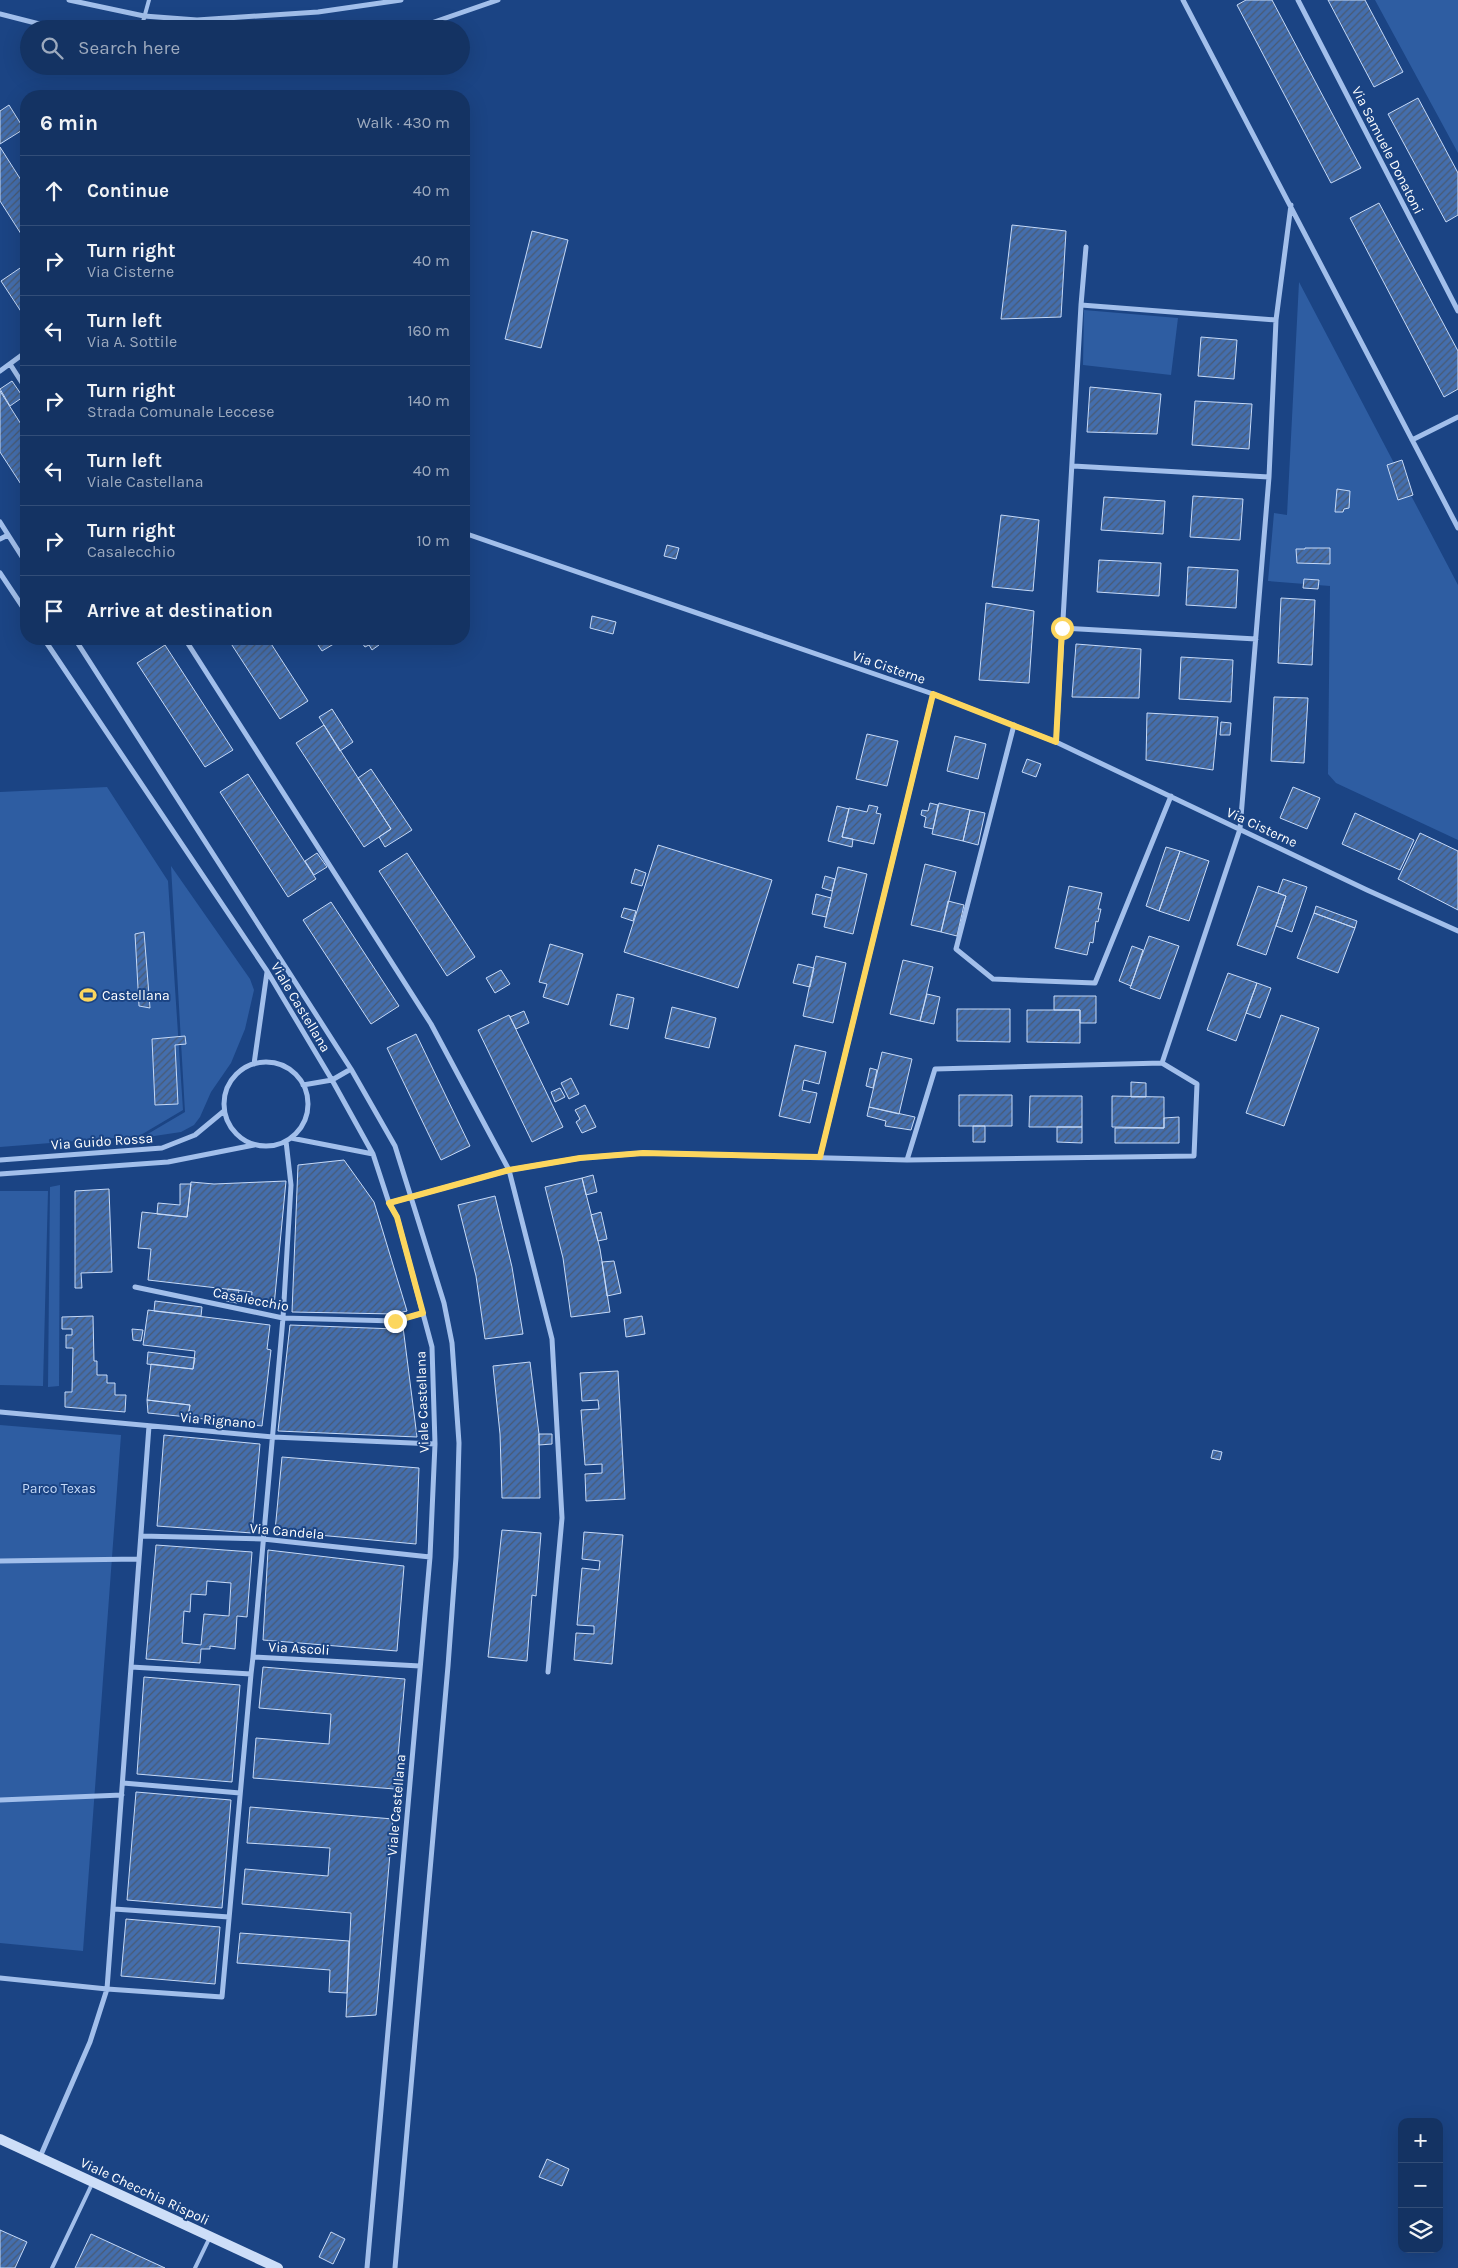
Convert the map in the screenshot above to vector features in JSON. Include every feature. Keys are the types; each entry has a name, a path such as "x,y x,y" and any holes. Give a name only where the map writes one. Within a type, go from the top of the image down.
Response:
{"main road":[{"name":"Viale Checchia Rispoli","path":"0,2138 278,2268"}],"street":[{"path":"69,0 144,16 197,20 318,12 401,0"},
{"path":"440,20 498,0"},
{"path":"1183,0 1458,528"},
{"name":"Via Samuele Donatoni","path":"1298,0 1458,311"},
{"path":"0,14 24,20"},
{"path":"1162,1063 1240,829 1269,477 1276,320 1291,205"},
{"path":"1056,742 1086,247"},
{"path":"1081,305 1276,320"},
{"path":"0,371 20,356"},
{"path":"10,364 20,380"},
{"path":"1412,440 1458,417"},
{"path":"1073,466 1269,477"},
{"path":"0,522 20,554"},
{"name":"Via Cisterne","path":"470,534 933,694 1014,725 1056,742 1458,931"},
{"path":"0,539 8,535"},
{"path":"0,573 20,603"},
{"path":"1062,628 1256,639"},
{"name":"Viale Castellana","path":"48,645 267,971 332,1080 373,1154 389,1203 397,1217 432,1346 435,1444 430,1557 367,2268"},
{"path":"79,645 351,1069 395,1146 444,1303 452,1344 458,1443 456,1557 395,2268"},
{"path":"189,645 431,1024 509,1170 552,1339 562,1518 548,1672"},
{"path":"820,1157 933,694"},
{"path":"1014,725 956,949 993,978 1095,983 1171,796"},
{"path":"254,1064 267,971"},
{"path":"253,1657 283,1318 291,1185 289,1140 302,1125 308,1108 304,1085 297,1075 277,1063 254,1064 243,1069 227,1087 224,1111 234,1132 254,1145"},
{"path":"389,1203 411,1195 509,1170 580,1158 643,1153 908,1160 1194,1156 1197,1084 1162,1063 935,1069 908,1160"},
{"path":"304,1085 332,1080 351,1069"},
{"name":"Via Guido Rossa","path":"0,1160 162,1148 195,1135 224,1111"},
{"path":"0,1174 168,1162 254,1145 267,1146 289,1140 373,1154"},
{"name":"Casalecchio","path":"135,1287 283,1318 395,1321 423,1313"},
{"name":"Via Rignano","path":"0,1412 272,1437 435,1444"},
{"path":"40,2158 90,2042 108,1989 149,1426"},
{"name":"Via Candela","path":"141,1536 263,1539 430,1557"},
{"path":"0,1561 139,1559"},
{"name":"Via Ascoli","path":"108,1989 222,1997 253,1657 420,1666"},
{"path":"131,1667 251,1674"},
{"path":"122,1783 240,1793"},
{"path":"0,1800 122,1795"},
{"path":"114,1908 228,1917"},
{"path":"0,1978 108,1989"}],"lane":[{"path":"143,20 149,0"},
{"path":"52,2268 94,2182"},
{"path":"195,2268 210,2236"}],"green space":[{"path":"1375,0 1458,0 1458,153"},
{"path":"1299,282 1458,585 1458,840 1336,783 1328,774 1330,586 1268,581 1274,513 1287,515"},
{"path":"1084,310 1178,318 1171,375 1083,365"},
{"name":"Castellana","path":"107,787 168,881 183,1110 139,1136 0,1147 0,792"},
{"path":"171,866 250,979 254,990 245,1029 231,1063 211,1092 200,1117 194,1125 181,1132 141,1138 185,1112"},
{"path":"60,1185 59,1386 48,1387 50,1187"},
{"path":"0,1191 48,1191 43,1386 0,1385"},
{"name":"Parco Texas","path":"0,1425 121,1435 83,1951 0,1943"}],"building":[{"path":"1246,0 1272,0 1361,168 1331,183 1237,5"},
{"path":"1328,0 1365,0 1403,72 1374,87"},
{"path":"1418,98 1458,173 1458,215 1446,222 1388,114"},
{"path":"9,105 20,123 20,132 0,144 0,111"},
{"path":"0,147 20,178 20,232 0,201"},
{"path":"1379,203 1458,351 1458,389 1444,397 1350,218"},
{"path":"1012,225 1066,231 1061,317 1001,319"},
{"path":"532,231 568,240 541,348 505,339"},
{"path":"20,268 20,310 1,281"},
{"path":"1201,337 1237,340 1234,379 1198,376"},
{"path":"12,381 20,393 20,399 10,406 0,389"},
{"path":"1090,387 1161,394 1157,434 1087,432"},
{"path":"0,391 20,423 20,483 0,452"},
{"path":"1195,401 1252,404 1249,449 1192,445"},
{"path":"1402,460 1413,495 1398,500 1387,465"},
{"path":"1337,489 1350,491 1349,508 1344,509 1343,512 1335,512"},
{"path":"1193,496 1243,499 1240,540 1190,537"},
{"path":"1104,497 1165,501 1163,534 1101,530"},
{"path":"1001,515 1039,520 1033,591 992,587"},
{"path":"667,545 679,548 676,559 664,556"},
{"path":"1330,548 1330,564 1297,563 1296,549"},
{"path":"1099,560 1161,563 1159,596 1097,592"},
{"path":"1188,567 1238,570 1236,608 1186,605"},
{"path":"1304,579 1319,580 1318,589 1303,588"},
{"path":"1281,598 1315,600 1312,665 1278,663"},
{"path":"986,603 1034,611 1029,683 979,680"},
{"path":"592,616 616,622 613,634 590,628"},
{"path":"1076,644 1141,649 1139,698 1072,697"},
{"path":"165,645 233,750 205,767 137,663"},
{"path":"232,645 272,645 308,701 280,719"},
{"path":"318,645 332,645 322,651"},
{"path":"369,645 379,645 372,650"},
{"path":"1181,657 1233,660 1231,702 1179,699"},
{"path":"1274,697 1308,698 1304,763 1271,761"},
{"path":"332,709 353,742 340,751 319,717"},
{"path":"1147,713 1218,717 1213,770 1146,760"},
{"path":"1221,722 1231,723 1230,735 1220,735"},
{"path":"324,725 391,829 364,847 296,743"},
{"path":"867,734 898,741 887,786 856,779"},
{"path":"955,736 986,744 978,779 947,771"},
{"path":"1027,759 1041,764 1036,777 1022,772"},
{"path":"371,769 412,830 385,847 379,837 391,829 358,778"},
{"path":"248,774 316,879 288,897 220,792"},
{"path":"1293,787 1320,798 1307,829 1280,818"},
{"path":"930,803 938,805 933,829 924,827 926,817 921,815 922,810 928,811"},
{"path":"939,803 970,810 963,841 932,834"},
{"path":"869,805 878,807 876,813 881,814 874,844 842,837 849,808 867,812"},
{"path":"837,806 849,809 842,837 853,839 852,847 828,841"},
{"path":"970,810 985,813 978,845 963,841"},
{"path":"1355,813 1414,840 1400,870 1342,844"},
{"path":"1420,833 1458,851 1458,910 1398,879"},
{"path":"658,845 772,880 738,988 624,952"},
{"path":"1166,847 1180,851 1159,911 1146,906"},
{"path":"1180,851 1209,861 1189,921 1159,911"},
{"path":"317,853 327,867 314,875 305,861"},
{"path":"407,853 475,957 447,976 379,871"},
{"path":"925,864 956,872 941,932 911,925"},
{"path":"838,867 867,874 853,934 824,927"},
{"path":"635,869 646,873 642,886 631,883"},
{"path":"825,876 835,879 832,891 822,888"},
{"path":"1283,879 1307,887 1292,932 1276,926 1286,896 1278,893"},
{"path":"1069,886 1102,893 1098,909 1101,909 1098,922 1096,921 1093,943 1090,942 1087,955 1055,948"},
{"path":"1258,886 1286,896 1266,955 1237,945"},
{"path":"816,894 831,898 826,917 812,914"},
{"path":"948,901 964,905 957,936 941,932"},
{"path":"331,902 399,1006 371,1024 303,920"},
{"path":"1316,906 1357,921 1355,928 1314,913"},
{"path":"624,908 636,911 633,921 621,917"},
{"path":"1314,913 1355,928 1338,973 1297,958"},
{"path":"144,932 150,1008 139,1006 135,934"},
{"path":"1149,936 1179,946 1160,999 1130,988"},
{"path":"550,944 583,954 568,1005 543,997 547,984 539,982"},
{"path":"1132,946 1143,950 1131,986 1119,981"},
{"path":"816,956 846,963 833,1023 803,1016"},
{"path":"903,960 933,967 920,1021 890,1014"},
{"path":"798,964 814,968 810,987 793,983"},
{"path":"501,970 510,984 495,993 486,978"},
{"path":"1228,973 1257,983 1236,1041 1207,1030"},
{"path":"1257,983 1271,988 1260,1018 1246,1013"},
{"path":"617,994 634,998 628,1029 610,1025"},
{"path":"927,994 940,997 934,1024 920,1021"},
{"path":"1054,996 1096,996 1096,1023 1080,1023 1080,1010 1054,1010"},
{"path":"672,1007 716,1018 709,1048 665,1038"},
{"path":"957,1009 1010,1009 1010,1042 957,1041"},
{"path":"1027,1010 1080,1010 1080,1043 1027,1042"},
{"path":"524,1011 529,1023 516,1029 510,1017"},
{"path":"509,1015 563,1127 532,1142 478,1030"},
{"path":"1281,1015 1319,1028 1284,1126 1246,1113"},
{"path":"416,1034 470,1146 441,1160 387,1048"},
{"path":"185,1036 186,1044 175,1045 178,1104 155,1105 152,1039"},
{"path":"795,1045 826,1052 819,1084 804,1080 802,1090 817,1093 810,1123 779,1116"},
{"path":"882,1052 912,1059 899,1114 869,1107"},
{"path":"870,1068 877,1070 873,1088 866,1086"},
{"path":"571,1078 579,1094 569,1099 561,1083"},
{"path":"1131,1082 1146,1083 1146,1097 1131,1097"},
{"path":"560,1088 565,1097 555,1102 551,1092"},
{"path":"959,1095 1012,1095 1012,1126 959,1126"},
{"path":"1030,1096 1082,1096 1082,1127 1029,1127"},
{"path":"1112,1096 1164,1097 1164,1128 1112,1127"},
{"path":"585,1105 596,1127 582,1133 576,1122 580,1119 575,1110"},
{"path":"869,1107 915,1117 911,1130 885,1126 886,1121 867,1116"},
{"path":"1179,1117 1179,1143 1115,1143 1115,1128 1164,1128 1164,1118"},
{"path":"973,1126 985,1126 985,1142 973,1142"},
{"path":"1057,1127 1082,1127 1082,1143 1057,1142"},
{"path":"344,1160 374,1202 407,1311 395,1314 292,1312 298,1165"},
{"path":"593,1175 597,1192 586,1195 582,1178"},
{"path":"582,1178 600,1249 610,1312 571,1317 563,1258 545,1187"},
{"path":"286,1181 274,1306 251,1304 252,1292 148,1280 151,1249 138,1248 142,1212 187,1217 191,1182 214,1184"},
{"path":"180,1184 191,1184 187,1217 157,1214 158,1203 180,1205"},
{"path":"109,1189 112,1272 81,1273 82,1288 75,1288 75,1191"},
{"path":"495,1196 512,1267 523,1334 485,1339 476,1276 458,1205"},
{"path":"601,1212 607,1239 598,1241 591,1215"},
{"path":"614,1261 621,1293 607,1296 602,1262"},
{"path":"228,1289 239,1290 237,1303 226,1301"},
{"path":"155,1301 202,1307 201,1316 154,1311"},
{"path":"148,1310 270,1325 267,1349 271,1350 262,1426 188,1417 190,1405 147,1400 151,1364 193,1369 195,1351 143,1345"},
{"path":"93,1316 94,1361 97,1361 97,1375 107,1375 107,1383 115,1383 115,1395 126,1395 125,1412 65,1407 65,1392 72,1392 73,1348 66,1348 66,1335 72,1335 72,1329 62,1329 62,1317"},
{"path":"642,1316 645,1334 626,1337 624,1319"},
{"path":"290,1325 396,1329 403,1327 417,1437 278,1431"},
{"path":"132,1329 143,1330 141,1341 133,1340"},
{"path":"148,1352 195,1358 193,1369 147,1364"},
{"path":"530,1362 539,1434 540,1498 502,1498 500,1434 493,1366"},
{"path":"618,1371 625,1499 586,1501 585,1474 602,1473 602,1464 585,1465 581,1410 599,1409 598,1400 582,1401 580,1373"},
{"path":"147,1400 190,1405 188,1417 148,1413"},
{"path":"539,1434 552,1434 552,1444 539,1445"},
{"path":"164,1435 260,1444 252,1533 157,1526"},
{"path":"1213,1450 1222,1452 1220,1460 1211,1458"},
{"path":"282,1457 419,1468 416,1544 275,1531"},
{"path":"502,1530 541,1533 536,1596 532,1595 527,1661 488,1657"},
{"path":"584,1532 623,1535 612,1664 574,1660 576,1633 594,1634 594,1626 577,1625 582,1568 599,1570 600,1561 582,1559"},
{"path":"156,1545 252,1552 247,1617 237,1616 235,1649 210,1646 210,1649 201,1649 200,1663 146,1659","holes":["207,1581 231,1583 229,1616 204,1614 201,1645 182,1643 184,1611 190,1612 191,1594 206,1595"]},
{"path":"268,1550 404,1566 397,1651 263,1640"},
{"path":"263,1667 405,1679 395,1789 253,1778 256,1738 329,1744 331,1714 259,1708"},
{"path":"144,1677 240,1685 232,1782 137,1774"},
{"path":"136,1792 231,1800 222,1908 127,1900"},
{"path":"250,1807 393,1819 376,2015 346,2017 351,1913 242,1904 245,1869 328,1876 330,1848 247,1843"},
{"path":"126,1919 220,1927 215,1984 121,1976"},
{"path":"240,1933 349,1941 347,1993 329,1992 330,1970 237,1963"},
{"path":"547,2159 569,2169 562,2186 539,2177"},
{"path":"0,2230 27,2242 15,2268 0,2268"},
{"path":"331,2232 345,2239 333,2264 319,2257"},
{"path":"91,2234 165,2268 75,2268"}],"place":[{"name":"Castellana","path":"88,995"}],"route":[{"path":"395,1321 423,1313 397,1217 389,1203 411,1195 509,1170 580,1158 643,1153 820,1157 933,694 1056,742 1062,628"}]}
